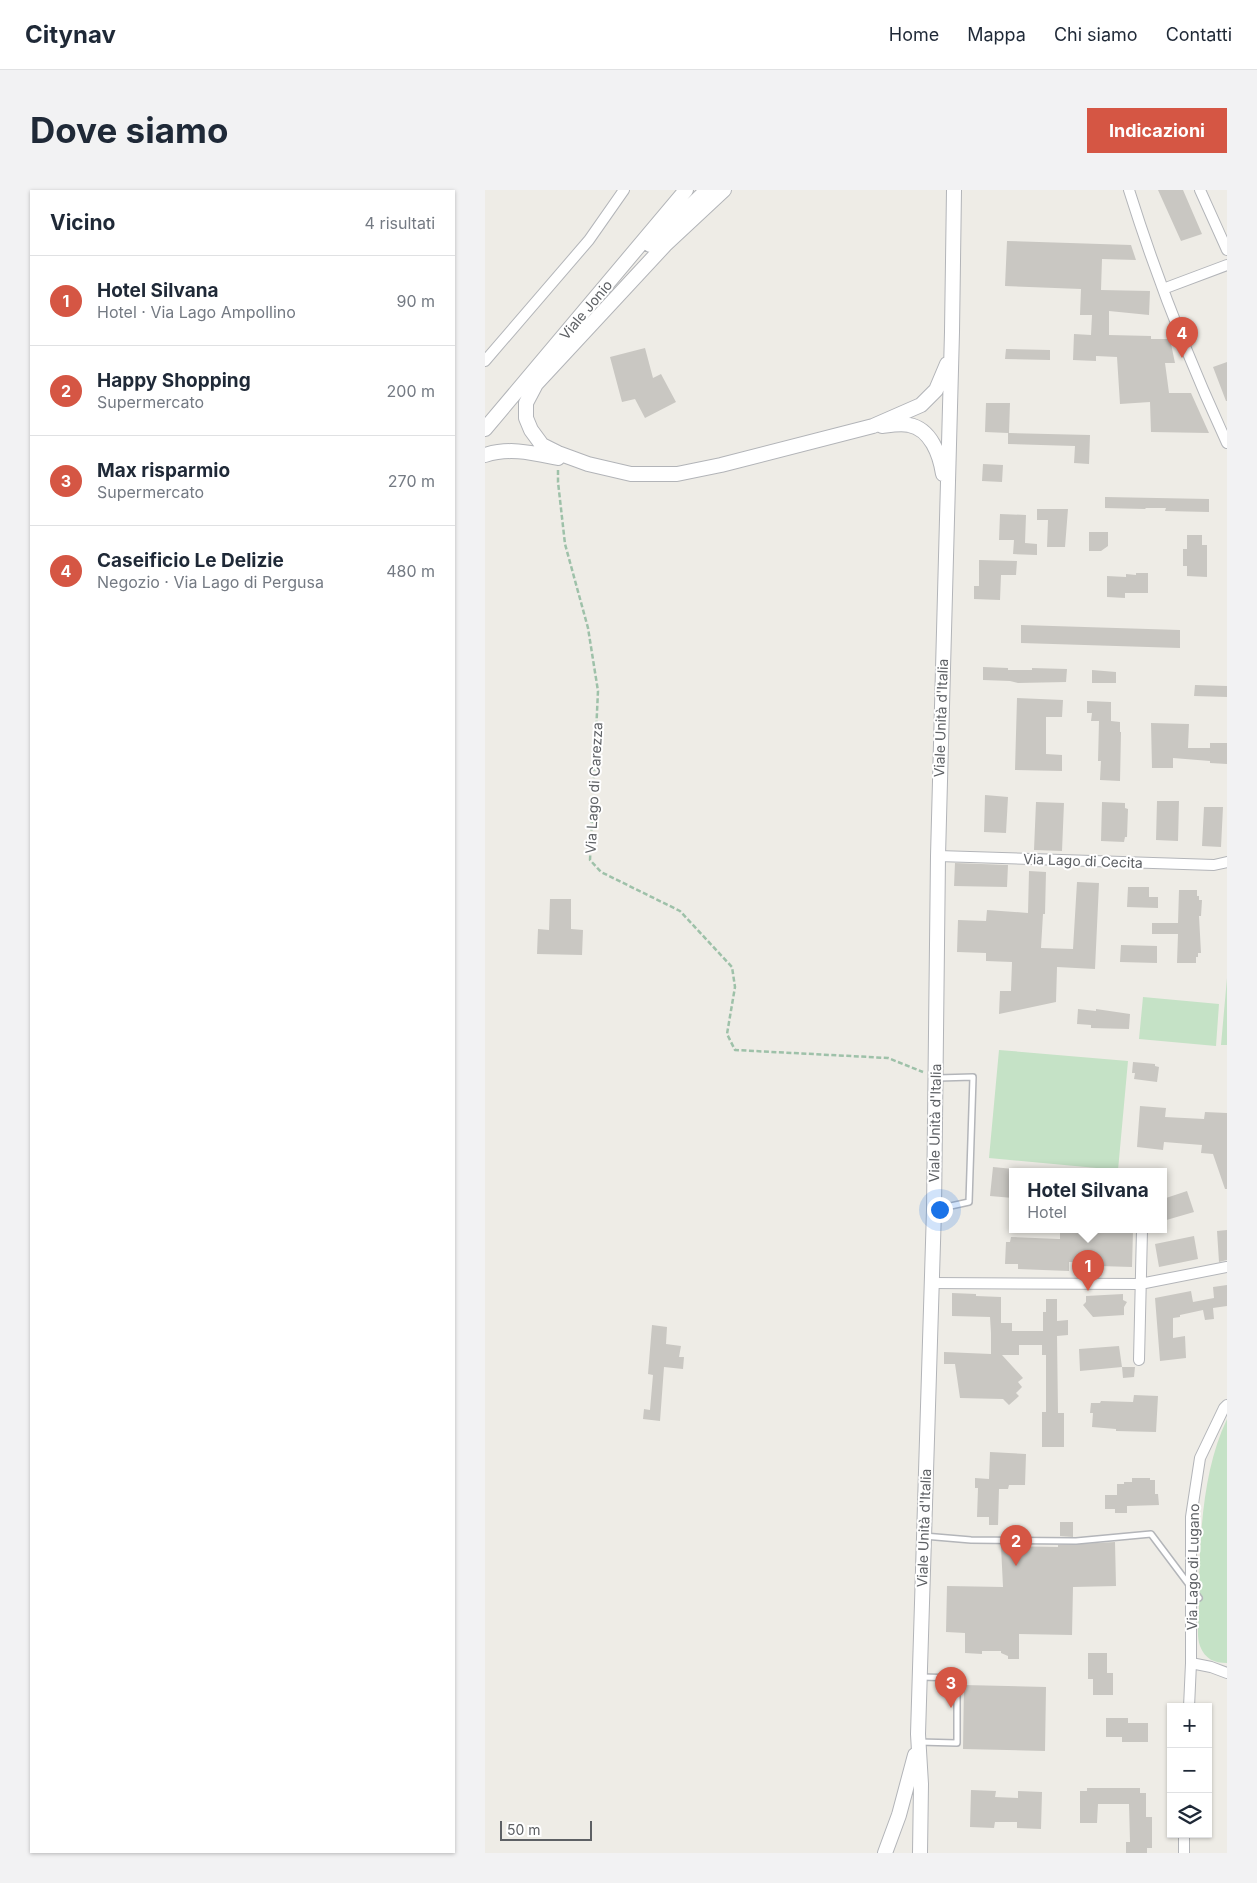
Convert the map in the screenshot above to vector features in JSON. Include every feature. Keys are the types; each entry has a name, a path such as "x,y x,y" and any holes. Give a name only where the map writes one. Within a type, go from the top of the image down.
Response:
{"main road":[{"name":"Viale Jonio","path":"485,429 686,190"},
{"path":"598,296 707,190"},
{"path":"665,244 713,190"},
{"name":"Viale Jonio","path":"588,464 542,445 531,430 526,418 526,403 536,384 665,244 724,190"},
{"path":"947,504 954,190"},
{"path":"485,455 499,451 519,451 631,474 677,474 721,465 873,426 921,405 936,390 947,369 952,332"},
{"path":"873,426 909,425 924,431 941,461 947,504"},
{"name":"Viale Unità d'Italia","path":"920,1853 920,1676 934,1210 938,856 947,504"},
{"name":"Viale Unità d'Italia","path":"885,1853 899,1815 919,1742"}],"street":[{"path":"485,361 589,240 624,190"},
{"path":"1129,190 1163,289 1207,400 1227,443"},
{"path":"1200,190 1227,250"},
{"path":"1163,289 1227,264"},
{"name":"Via Lago di Cecita","path":"938,856 1214,865 1227,862"},
{"path":"1139,1360 1142,1233"},
{"path":"931,1284 1140,1284 1227,1267"},
{"name":"Via Lago di Lugano","path":"1189,1703 1191,1517 1200,1458 1227,1405"},
{"path":"1191,1663 1227,1673"},
{"path":"1184,1838 1184,1853"}],"lane":[{"path":"934,1210 969,1202 973,1077 936,1078"},
{"path":"924,1536 980,1540 1076,1541 1151,1534 1199,1598"},
{"path":"919,1742 957,1743 957,1678 920,1676"}],"path":[{"name":"Via Lago di Carezza","path":"559,458 558,482 565,544 588,628 598,691 590,860 601,872 680,911 732,967 735,987 727,1034 735,1050 888,1058 936,1078"}],"green space":[{"path":"1227,978 1227,1045 1221,1045"},
{"path":"1143,997 1219,1004 1216,1046 1139,1039"},
{"path":"999,1050 1128,1061 1118,1168 1096,1168 989,1158"},
{"path":"1227,1419 1227,1663 1214,1661 1207,1657 1200,1646 1198,1632 1203,1511 1218,1440"}],"building":[{"path":"1158,190 1183,190 1202,234 1181,241"},
{"path":"1007,241 1131,245 1136,260 1102,259 1101,290 1150,291 1149,315 1109,311 1109,335 1151,336 1151,339 1170,339 1175,363 1165,363 1169,393 1191,393 1209,433 1151,432 1150,402 1120,404 1117,357 1096,356 1096,361 1073,360 1074,334 1091,335 1092,315 1080,315 1081,289 1005,286"},
{"path":"645,348 653,378 661,374 676,402 645,418 635,399 622,402 610,357"},
{"path":"1006,349 1050,350 1050,360 1005,359"},
{"path":"1227,362 1227,401 1226,401 1213,367"},
{"path":"986,403 1010,403 1009,433 1090,435 1089,464 1074,463 1075,446 1008,444 1008,433 985,432"},
{"path":"983,464 1003,465 1002,482 982,481"},
{"path":"1105,497 1209,499 1209,512 1165,511 1166,508 1105,508"},
{"path":"1037,509 1068,509 1065,547 1047,547 1048,520 1037,520"},
{"path":"1000,514 1026,515 1025,543 1037,544 1037,555 1013,554 1014,540 999,540"},
{"path":"1089,532 1108,532 1108,546 1101,551 1089,551"},
{"path":"1187,535 1202,535 1202,545 1207,545 1207,577 1187,576 1187,566 1183,566 1183,549 1187,549"},
{"path":"979,560 1017,561 1016,575 1001,575 1000,600 974,599 974,586 979,586"},
{"path":"1136,573 1148,573 1148,593 1125,593 1125,598 1107,597 1107,576 1126,577 1126,574 1136,575"},
{"path":"1021,625 1180,630 1180,648 1021,643"},
{"path":"983,667 1008,668 1008,670 1032,670 1032,668 1067,669 1066,682 1018,683 983,680"},
{"path":"1092,670 1116,672 1116,683 1092,683"},
{"path":"1195,685 1227,686 1227,697 1194,696"},
{"path":"1017,698 1063,700 1062,717 1046,717 1046,754 1062,755 1062,771 1015,770"},
{"path":"1087,701 1111,702 1111,721 1120,722 1120,781 1100,780 1101,761 1098,761 1099,721 1091,721 1092,713 1087,713"},
{"path":"1151,723 1189,724 1188,748 1210,748 1210,743 1227,743 1227,764 1173,758 1173,768 1152,768"},
{"path":"985,795 1008,797 1006,833 984,832"},
{"path":"1157,801 1179,801 1178,841 1156,840"},
{"path":"1036,802 1064,803 1062,851 1034,850"},
{"path":"1102,802 1125,803 1125,808 1128,809 1127,837 1125,837 1124,842 1101,841"},
{"path":"1204,807 1223,807 1221,847 1202,846"},
{"path":"955,863 1008,865 1007,887 954,886"},
{"path":"1029,871 1046,872 1045,914 1043,914 1041,948 1073,949 1077,882 1099,883 1095,969 1057,967 1056,1002 999,1014 1000,991 1011,991 1012,962 986,961 986,953 957,952 958,920 986,921 987,910 1028,913"},
{"path":"1128,887 1149,887 1149,897 1158,897 1158,908 1127,907"},
{"path":"1179,890 1197,890 1199,900 1202,900 1201,916 1199,916 1201,953 1198,953 1198,957 1196,957 1196,963 1177,963 1178,934 1152,934 1152,923 1178,923"},
{"path":"550,899 571,899 571,929 583,930 582,955 537,954 538,929 549,930"},
{"path":"1121,945 1157,946 1157,963 1120,962"},
{"path":"1078,1009 1096,1011 1096,1009 1130,1014 1129,1029 1091,1028 1091,1025 1077,1024"},
{"path":"1133,1062 1155,1064 1155,1066 1159,1067 1157,1082 1134,1079 1135,1073 1132,1073"},
{"path":"1140,1106 1166,1108 1165,1117 1204,1119 1205,1112 1227,1113 1227,1189 1225,1189 1213,1154 1201,1153 1202,1145 1164,1142 1163,1150 1137,1147"},
{"path":"993,1167 1009,1169 1009,1198 990,1196"},
{"path":"1187,1191 1194,1212 1167,1220 1167,1198"},
{"path":"1227,1230 1227,1260 1219,1262 1217,1231"},
{"path":"1060,1233 1133,1233 1132,1267 1099,1266 1099,1263 1069,1262 1069,1271 1018,1269 1018,1264 1005,1264 1006,1242 1010,1242 1011,1237 1060,1239"},
{"path":"1194,1236 1198,1259 1159,1267 1155,1244"},
{"path":"1227,1285 1227,1306 1213,1308 1214,1319 1205,1320 1203,1310 1173,1318 1173,1338 1185,1336 1186,1358 1160,1361 1155,1298 1191,1291 1193,1302 1214,1298 1213,1287"},
{"path":"952,1293 1001,1297 1001,1323 1012,1323 1012,1331 1043,1331 1043,1312 1046,1312 1046,1299 1057,1299 1057,1321 1068,1320 1068,1335 1057,1336 1058,1413 1064,1413 1064,1447 1042,1447 1042,1412 1046,1412 1046,1355 1042,1355 1042,1345 1019,1345 1019,1355 1002,1355 1023,1378 1018,1382 1022,1387 1016,1393 1019,1396 1009,1405 1003,1399 960,1398 955,1364 944,1364 944,1352 991,1354 990,1317 952,1316"},
{"path":"1123,1294 1123,1300 1127,1302 1124,1307 1124,1315 1093,1317 1083,1305 1086,1302 1086,1296"},
{"path":"652,1325 667,1327 666,1344 681,1346 679,1357 684,1357 683,1369 664,1367 660,1421 643,1419 644,1409 650,1410 653,1375 648,1374"},
{"path":"1119,1346 1122,1367 1080,1371 1079,1349"},
{"path":"1122,1367 1135,1367 1134,1377 1123,1378"},
{"path":"1134,1395 1158,1396 1156,1432 1116,1431 1116,1429 1092,1427 1093,1413 1090,1413 1091,1403 1100,1403 1101,1401 1133,1402"},
{"path":"990,1452 1026,1454 1025,1485 1009,1485 1008,1489 999,1489 998,1525 989,1525 989,1517 977,1517 978,1488 975,1488 975,1478 989,1479"},
{"path":"1132,1478 1150,1478 1150,1480 1155,1480 1155,1494 1158,1494 1159,1505 1127,1506 1127,1513 1115,1513 1115,1509 1105,1509 1105,1495 1117,1495 1117,1484 1132,1482"},
{"path":"1060,1522 1073,1522 1073,1537 1060,1536"},
{"path":"1115,1542 1116,1586 1073,1587 1072,1635 1019,1634 1019,1659 1008,1659 1008,1656 1001,1653 1001,1651 982,1651 982,1654 965,1653 965,1633 946,1632 947,1586 1003,1587 1001,1546 1058,1547 1058,1545"},
{"path":"1088,1653 1107,1653 1107,1673 1113,1673 1113,1695 1093,1695 1093,1679 1088,1679"},
{"path":"964,1685 1046,1687 1045,1751 963,1749"},
{"path":"1106,1718 1128,1718 1128,1723 1148,1723 1148,1742 1122,1742 1122,1737 1106,1737"},
{"path":"1087,1788 1140,1788 1140,1793 1146,1793 1146,1817 1152,1817 1152,1848 1147,1848 1147,1853 1126,1853 1126,1842 1130,1842 1129,1804 1098,1804 1097,1823 1080,1823 1080,1791 1087,1791"},
{"path":"971,1790 996,1791 995,1797 1018,1798 1018,1791 1042,1792 1041,1829 1017,1828 1017,1822 995,1822 994,1828 970,1827"}],"place":[{"name":"Caseificio Le Delizie","path":"1182,358"},
{"name":"Hotel Silvana","path":"1088,1291"},
{"name":"Happy Shopping","path":"1016,1566"},
{"name":"Max risparmio","path":"951,1708"}]}
